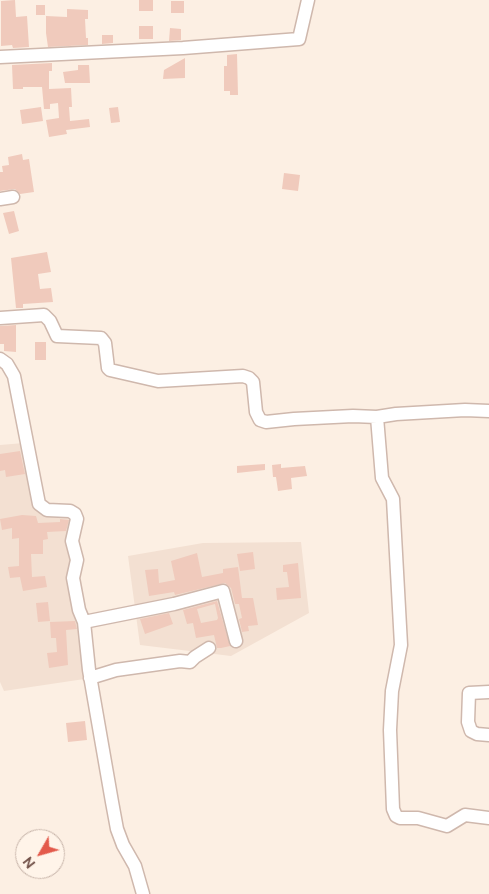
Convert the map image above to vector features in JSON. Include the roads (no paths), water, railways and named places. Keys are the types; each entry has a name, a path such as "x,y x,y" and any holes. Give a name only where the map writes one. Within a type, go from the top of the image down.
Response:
{"street":[{"path":"0,57 183,48 299,39 308,0"},
{"path":"0,199 13,197"},
{"path":"0,318 44,315 50,321 57,336 101,338 105,343 108,368 110,370 158,381 244,376 253,382 256,412 260,420 266,422 353,416 377,417 465,410 489,411"},
{"path":"0,359 7,364 14,376 39,504 47,510 70,511 77,518 72,541 77,560 73,578 79,610 84,622 90,678 117,829 123,845 135,866 143,894"},
{"path":"377,417 382,478 393,499 401,645 392,691 390,730 393,809 396,816 400,818 418,818 447,826 465,815 489,818"},
{"path":"84,622 174,604 223,591 236,641"},
{"path":"90,678 116,670 180,661 190,662 209,648"},
{"path":"489,692 469,693 468,722 471,731 477,734 489,735"}]}
